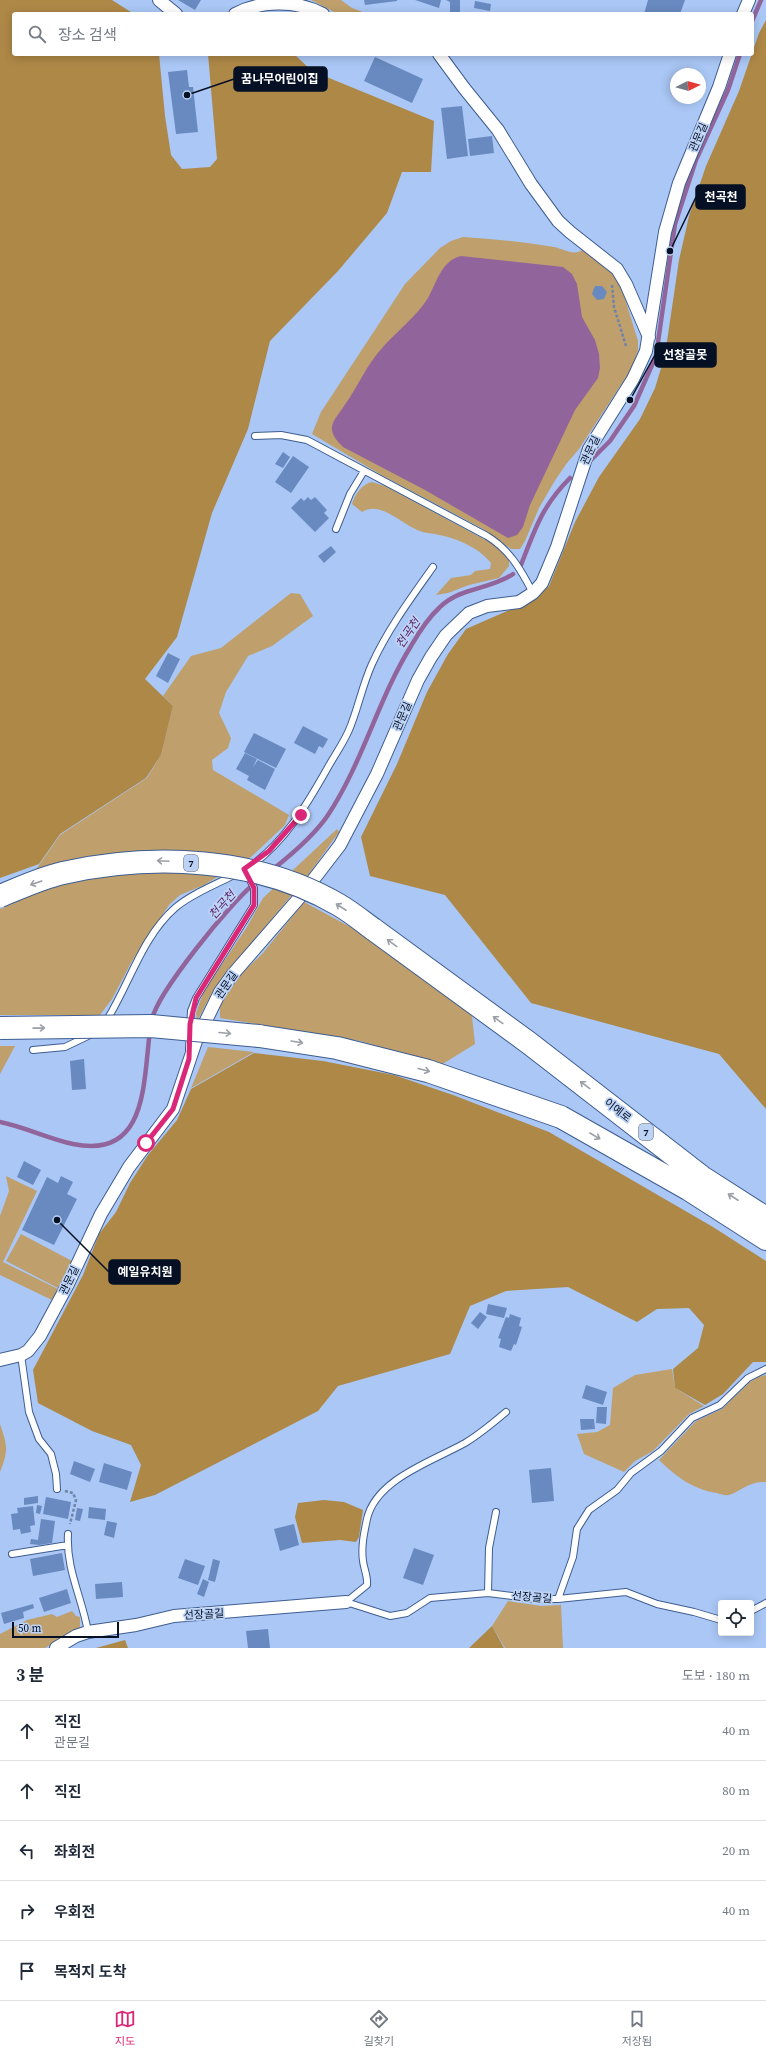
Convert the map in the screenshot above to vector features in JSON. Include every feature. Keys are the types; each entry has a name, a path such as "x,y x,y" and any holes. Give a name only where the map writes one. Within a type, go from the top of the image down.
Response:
{"highway":[{"name":"이예로","path":"0,896 61,874 118,863 154,861 201,864 252,871 294,884 338,905 529,1043 702,1177 766,1218"},
{"path":"0,1028 151,1026 259,1036 337,1048 428,1071 561,1116 688,1189 766,1239"}],"street":[{"path":"159,0 174,12"},
{"path":"744,12 749,0"},
{"path":"239,12 246,8 266,4 299,5 318,12"},
{"path":"440,56 498,130 531,184 558,221 616,269 626,284 649,337"},
{"name":"관문길","path":"0,1360 21,1355 33,1346 40,1336 68,1284 89,1236 129,1167 173,1109 189,1059 220,992 233,974 300,897 340,845 377,774 418,680 446,635 459,620 478,608 519,602 533,593 542,583 548,570 589,449 633,380 646,351 664,232 679,183 719,87 729,56"},
{"name":"선장골길","path":"56,1648 76,1636 88,1632 188,1614 346,1602"}],"lane":[{"path":"254,436 269,434 296,437 325,448 364,471 497,542 512,556 533,593"},
{"path":"336,529 350,494 364,471"},
{"path":"33,1050 65,1047 97,1031 107,1019 137,961 162,921 176,907 187,900 260,859 273,847 305,809 344,740 364,684 384,641 408,601 433,567"},
{"path":"189,1059 190,1024 196,998 250,914 254,905 254,888 244,869"},
{"path":"21,1355 29,1412 39,1439 51,1454 56,1474 57,1489"},
{"path":"558,1599 573,1557 577,1529 589,1510 617,1490 635,1470 661,1451 692,1418 720,1404 748,1378 766,1369"},
{"path":"346,1602 367,1585 362,1548 370,1510 381,1494 399,1479 474,1437 506,1412"},
{"path":"488,1593 489,1548 496,1512"},
{"path":"68,1534 69,1566 84,1610 88,1632"},
{"path":"12,1554 68,1545"},
{"name":"선장골길","path":"346,1602 383,1615 397,1616 407,1613 430,1598 488,1593 536,1599 558,1599 626,1592 657,1604 718,1619"},
{"path":"754,1609 766,1603"}],"path":[{"path":"616,269 612,283 612,296 626,346"},
{"path":"57,1489 73,1493 76,1500 68,1534"}],"shaded area":[{"path":"0,0 112,0 131,12 12,12 12,56 159,56 165,116 171,155 182,169 210,167 217,159 208,56 296,56 312,71 434,121 431,172 402,172 387,213 338,271 270,341 248,429 212,513 177,637 145,679 173,706 161,755 146,778 60,834 39,864 0,878"},
{"path":"311,0 341,0 352,8 363,12 334,12"},
{"path":"766,20 766,1109 719,1054 531,1003 445,895 370,876 361,837 397,764 427,692 448,654 466,629 535,599 549,586 575,522 599,477 640,419 655,388 665,355 679,260 689,216 706,166 739,91 751,56 754,56 754,48 759,33"},
{"path":"463,237 554,247 569,252 576,252 583,249 611,269 621,286 638,341 638,350 632,368 579,449 554,482 539,508 520,549 511,549 483,529 383,476 312,434 321,412 405,284 440,248 451,241"},
{"path":"461,256 563,267 572,274 577,284 582,317 595,340 599,354 600,368 598,378 575,410 530,505 523,527 517,535 508,538 425,490 343,447 335,438 332,430 335,419 377,354 424,304 444,267 449,262"},
{"path":"372,482 385,486 495,545 504,552 509,561 509,566 499,578 436,595 451,578 471,575 475,571 490,569 491,563 473,547 458,540 422,532 384,511 369,509 362,512 352,504 359,490 368,483"},
{"path":"291,593 300,594 313,616 272,646 248,656 226,692 219,713 231,738 228,748 212,760 213,770 289,815 285,825 251,857 204,885 180,895 169,905 132,961 112,999 100,1015 0,1015 0,909 12,904 60,835 147,778 161,755 173,706 163,696 191,656 221,648"},
{"path":"337,829 339,832 306,878 212,993 197,1021 196,1013 204,991 247,927 263,898"},
{"path":"304,902 367,936 410,965 472,1016 475,1044 441,1065 360,1041 220,1018 220,1003 238,977 263,953"},
{"path":"0,1046 15,1046 0,1074"},
{"path":"208,1047 254,1052 191,1088"},
{"path":"254,1053 323,1061 394,1075 453,1095 549,1132 713,1227 766,1261 766,1362 753,1362 723,1394 705,1405 675,1388 673,1369 698,1348 704,1325 689,1308 657,1309 637,1322 568,1287 506,1291 470,1306 450,1354 338,1386 318,1411 155,1495 130,1502 141,1465 131,1445 92,1431 38,1403 33,1370 83,1275 99,1234 116,1212 130,1183 148,1155 177,1120 191,1089"},
{"path":"6,1176 37,1191 3,1262 58,1289 52,1300 0,1275 0,1216 9,1191"},
{"path":"21,1234 72,1261 58,1288 6,1261"},
{"path":"672,1369 675,1388 704,1406 689,1414 653,1451 635,1461 624,1472 584,1454 577,1434 597,1432 610,1425 613,1388 635,1375"},
{"path":"766,1375 766,1482 755,1483 729,1495 723,1495 700,1489 692,1485 672,1472 659,1460 696,1421 722,1409 750,1382 758,1377"},
{"path":"0,1424 4,1437 6,1453 0,1472"},
{"path":"324,1500 344,1502 363,1510 359,1537 356,1542 340,1540 302,1543 295,1517 298,1503"},
{"path":"508,1601 541,1606 561,1605 563,1648 505,1648 492,1626"},
{"path":"72,1611 76,1616 80,1617 80,1628 45,1648 0,1648 0,1634 27,1620 52,1614 57,1617"},
{"path":"492,1626 504,1648 469,1648"},
{"path":"125,1640 128,1648 96,1648"}],"building":[{"path":"178,0 201,0 195,10"},
{"path":"364,0 397,0 397,1 365,5"},
{"path":"415,0 441,0 439,8"},
{"path":"446,0 460,0 460,12 450,12 450,2"},
{"path":"648,0 685,0 681,12 645,12"},
{"path":"475,1 491,4 490,11 474,8"},
{"path":"375,57 423,79 412,103 364,81"},
{"path":"187,70 189,87 193,87 198,132 176,134 168,72"},
{"path":"462,106 468,156 447,159 441,108"},
{"path":"492,136 494,153 470,156 468,139"},
{"path":"595,286 602,286 607,292 604,299 597,300 592,294"},
{"path":"283,452 290,457 283,468 275,464"},
{"path":"293,456 309,467 291,493 275,482"},
{"path":"308,497 311,500 315,497 327,510 324,513 329,518 315,532 291,508 301,498 304,501"},
{"path":"331,546 336,552 324,563 318,556"},
{"path":"168,653 180,659 168,683 156,676"},
{"path":"303,726 328,739 323,748 319,746 315,754 294,743"},
{"path":"254,733 286,749 276,768 244,752"},
{"path":"245,753 257,759 253,767 258,760 275,769 265,790 247,780 249,776 236,769"},
{"path":"84,1059 86,1089 72,1090 70,1061"},
{"path":"24,1161 41,1170 33,1185 17,1177"},
{"path":"61,1176 73,1182 67,1194 77,1199 54,1245 22,1230 47,1177 58,1183"},
{"path":"488,1304 507,1308 504,1318 486,1314"},
{"path":"480,1312 487,1317 478,1329 471,1323"},
{"path":"510,1314 521,1318 519,1326 522,1327 516,1345 514,1344 511,1351 499,1347 501,1339 498,1338 506,1317 509,1318"},
{"path":"586,1385 607,1392 603,1405 582,1398"},
{"path":"597,1407 607,1407 606,1424 596,1423"},
{"path":"580,1419 594,1419 595,1429 581,1430"},
{"path":"74,1461 95,1469 90,1482 70,1474"},
{"path":"104,1463 132,1472 127,1490 99,1482"},
{"path":"551,1468 554,1501 532,1503 529,1470"},
{"path":"38,1496 38,1503 24,1505 24,1498"},
{"path":"46,1497 71,1502 68,1519 43,1514"},
{"path":"37,1505 42,1506 40,1514 36,1513"},
{"path":"33,1506 35,1525 30,1526 31,1532 21,1534 20,1529 13,1530 11,1514 18,1513 17,1508"},
{"path":"89,1507 106,1509 105,1520 88,1518"},
{"path":"77,1508 83,1509 80,1521 75,1520"},
{"path":"41,1519 55,1521 52,1543 39,1545 30,1544 31,1539 38,1540"},
{"path":"107,1521 117,1523 114,1538 104,1535"},
{"path":"294,1524 299,1545 280,1551 274,1529"},
{"path":"414,1548 434,1555 423,1585 403,1578"},
{"path":"62,1553 65,1570 33,1576 30,1559"},
{"path":"185,1559 205,1566 198,1585 178,1578"},
{"path":"213,1559 220,1561 215,1582 208,1580"},
{"path":"203,1579 209,1582 204,1597 197,1594"},
{"path":"122,1582 123,1597 96,1599 95,1584"},
{"path":"67,1589 71,1603 44,1612 39,1598"},
{"path":"33,1604 34,1608 23,1612 24,1618 4,1624 1,1613"},
{"path":"268,1629 270,1648 248,1648 246,1631"}],"waterway":[{"name":"천곡천","path":"754,16 761,0"},
{"name":"천곡천","path":"588,463 610,441 634,406 656,356 675,224 696,160 728,90 739,56"},
{"name":"천곡천","path":"521,565 540,518 552,498 570,478"},
{"name":"천곡천","path":"272,870 309,838 328,815 351,774 399,666 428,620 448,600 466,592 495,583 513,574"},
{"name":"천곡천","path":"152,1020 157,1007 167,990 196,948 230,908 255,883"},
{"name":"천곡천","path":"0,1122 73,1144 98,1146 116,1140 128,1129 137,1113 146,1072 150,1031"}],"place":[{"name":"꿈나무어린이집","path":"187,95"},
{"name":"천곡천","path":"670,251"},
{"name":"선창골못","path":"630,400"},
{"name":"예일유치원","path":"57,1220"}],"route":[{"path":"146,1143 166,1120 173,1109 189,1059 191,1012 196,998 209,975 250,914 254,905 254,888 244,869 251,866 269,851 301,815"}]}
